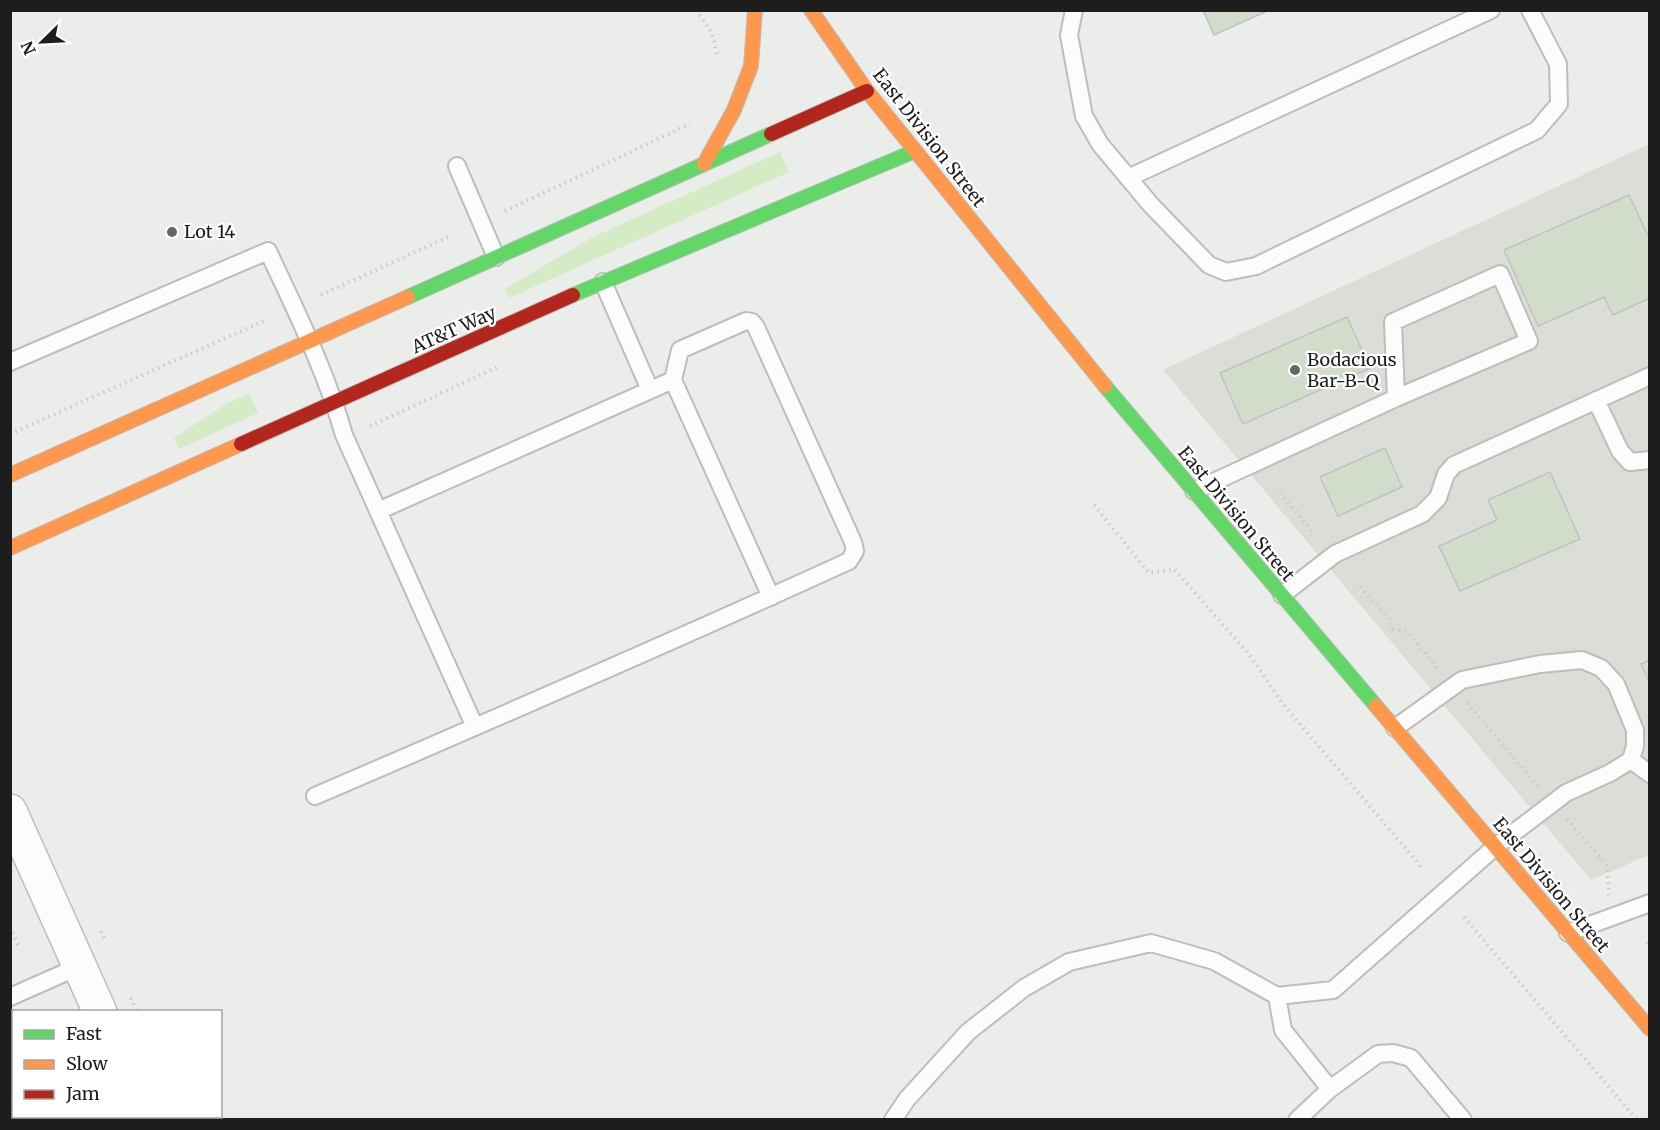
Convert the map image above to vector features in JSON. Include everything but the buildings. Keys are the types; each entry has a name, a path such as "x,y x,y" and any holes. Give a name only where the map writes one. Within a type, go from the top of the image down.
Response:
{"main road":[{"path":"704,164 734,110 751,66 754,10"},
{"name":"East Division Street","path":"811,10 867,91 1074,350 1650,1029"},
{"path":"10,475 867,91"},
{"name":"AT&T Way","path":"10,548 603,282 915,151"}],"street":[{"path":"10,811 100,1010"}],"lane":[{"path":"1074,10 1069,35 1084,116 1100,144 1151,205 1209,265 1226,272 1256,266 1537,130 1559,104 1558,64 1530,10"},
{"path":"1128,178 1491,10"},
{"path":"457,166 496,257"},
{"path":"10,362 268,251 335,403 344,435 475,727"},
{"path":"1194,491 1396,398 1529,341 1500,274 1393,322 1396,398"},
{"path":"603,282 651,390"},
{"path":"315,796 771,597 849,561 855,551 855,546 756,327 752,322 746,321 680,350 673,380 771,597"},
{"path":"1282,595 1335,554 1422,514 1438,498 1446,474 1454,465 1650,376"},
{"path":"378,511 673,380"},
{"path":"1596,400 1620,451 1630,462 1650,460"},
{"path":"893,1119 907,1099 968,1032 1024,987 1069,962 1151,943 1214,961 1277,996 1333,990 1495,847 1566,793 1610,773 1631,760 1635,746 1635,730 1616,684 1601,668 1582,660 1540,664 1462,680 1395,729"},
{"path":"1631,760 1650,774"},
{"path":"1568,933 1650,903"},
{"path":"10,997 80,966"},
{"path":"1277,996 1283,1030 1330,1089"},
{"path":"1297,1119 1330,1089 1378,1054 1393,1053 1411,1058 1463,1119"}],"path":[{"path":"696,10 712,33 721,67"},
{"path":"505,211 691,123"},
{"path":"321,295 448,237"},
{"path":"10,434 264,321"},
{"path":"370,426 505,363"},
{"path":"1280,493 1312,531"},
{"path":"1094,504 1149,573 1174,569 1248,653 1283,704 1423,868"},
{"path":"1360,587 1389,618 1393,629 1408,632 1441,673"},
{"path":"1463,699 1541,789"},
{"path":"1565,816 1607,866 1609,896"},
{"path":"1464,917 1636,1119"},
{"path":"10,927 18,945"},
{"path":"1647,942 1650,947"}],"shaded area":[{"path":"1649,144 1649,855 1591,880 1163,370"}],"green space":[{"path":"780,152 789,172 509,298 505,289 593,237"},
{"path":"249,393 258,413 179,449 174,438 226,404"}],"traffic: fast":[{"path":"408,297 771,134"},
{"path":"573,295 915,151"},
{"path":"1105,386 1376,706"}],"traffic: slow":[{"path":"704,164 734,110 751,66 755,10"},
{"path":"811,10 867,91 1105,386"},
{"path":"10,475 408,297"},
{"path":"10,548 241,444"},
{"path":"1376,706 1650,1029"}],"traffic: jam":[{"path":"771,134 867,91"},
{"path":"241,444 573,295"}],"place":[{"name":"Lot 14","path":"172,232"},
{"name":"Bodacious Bar-B-Q","path":"1295,370"}]}
